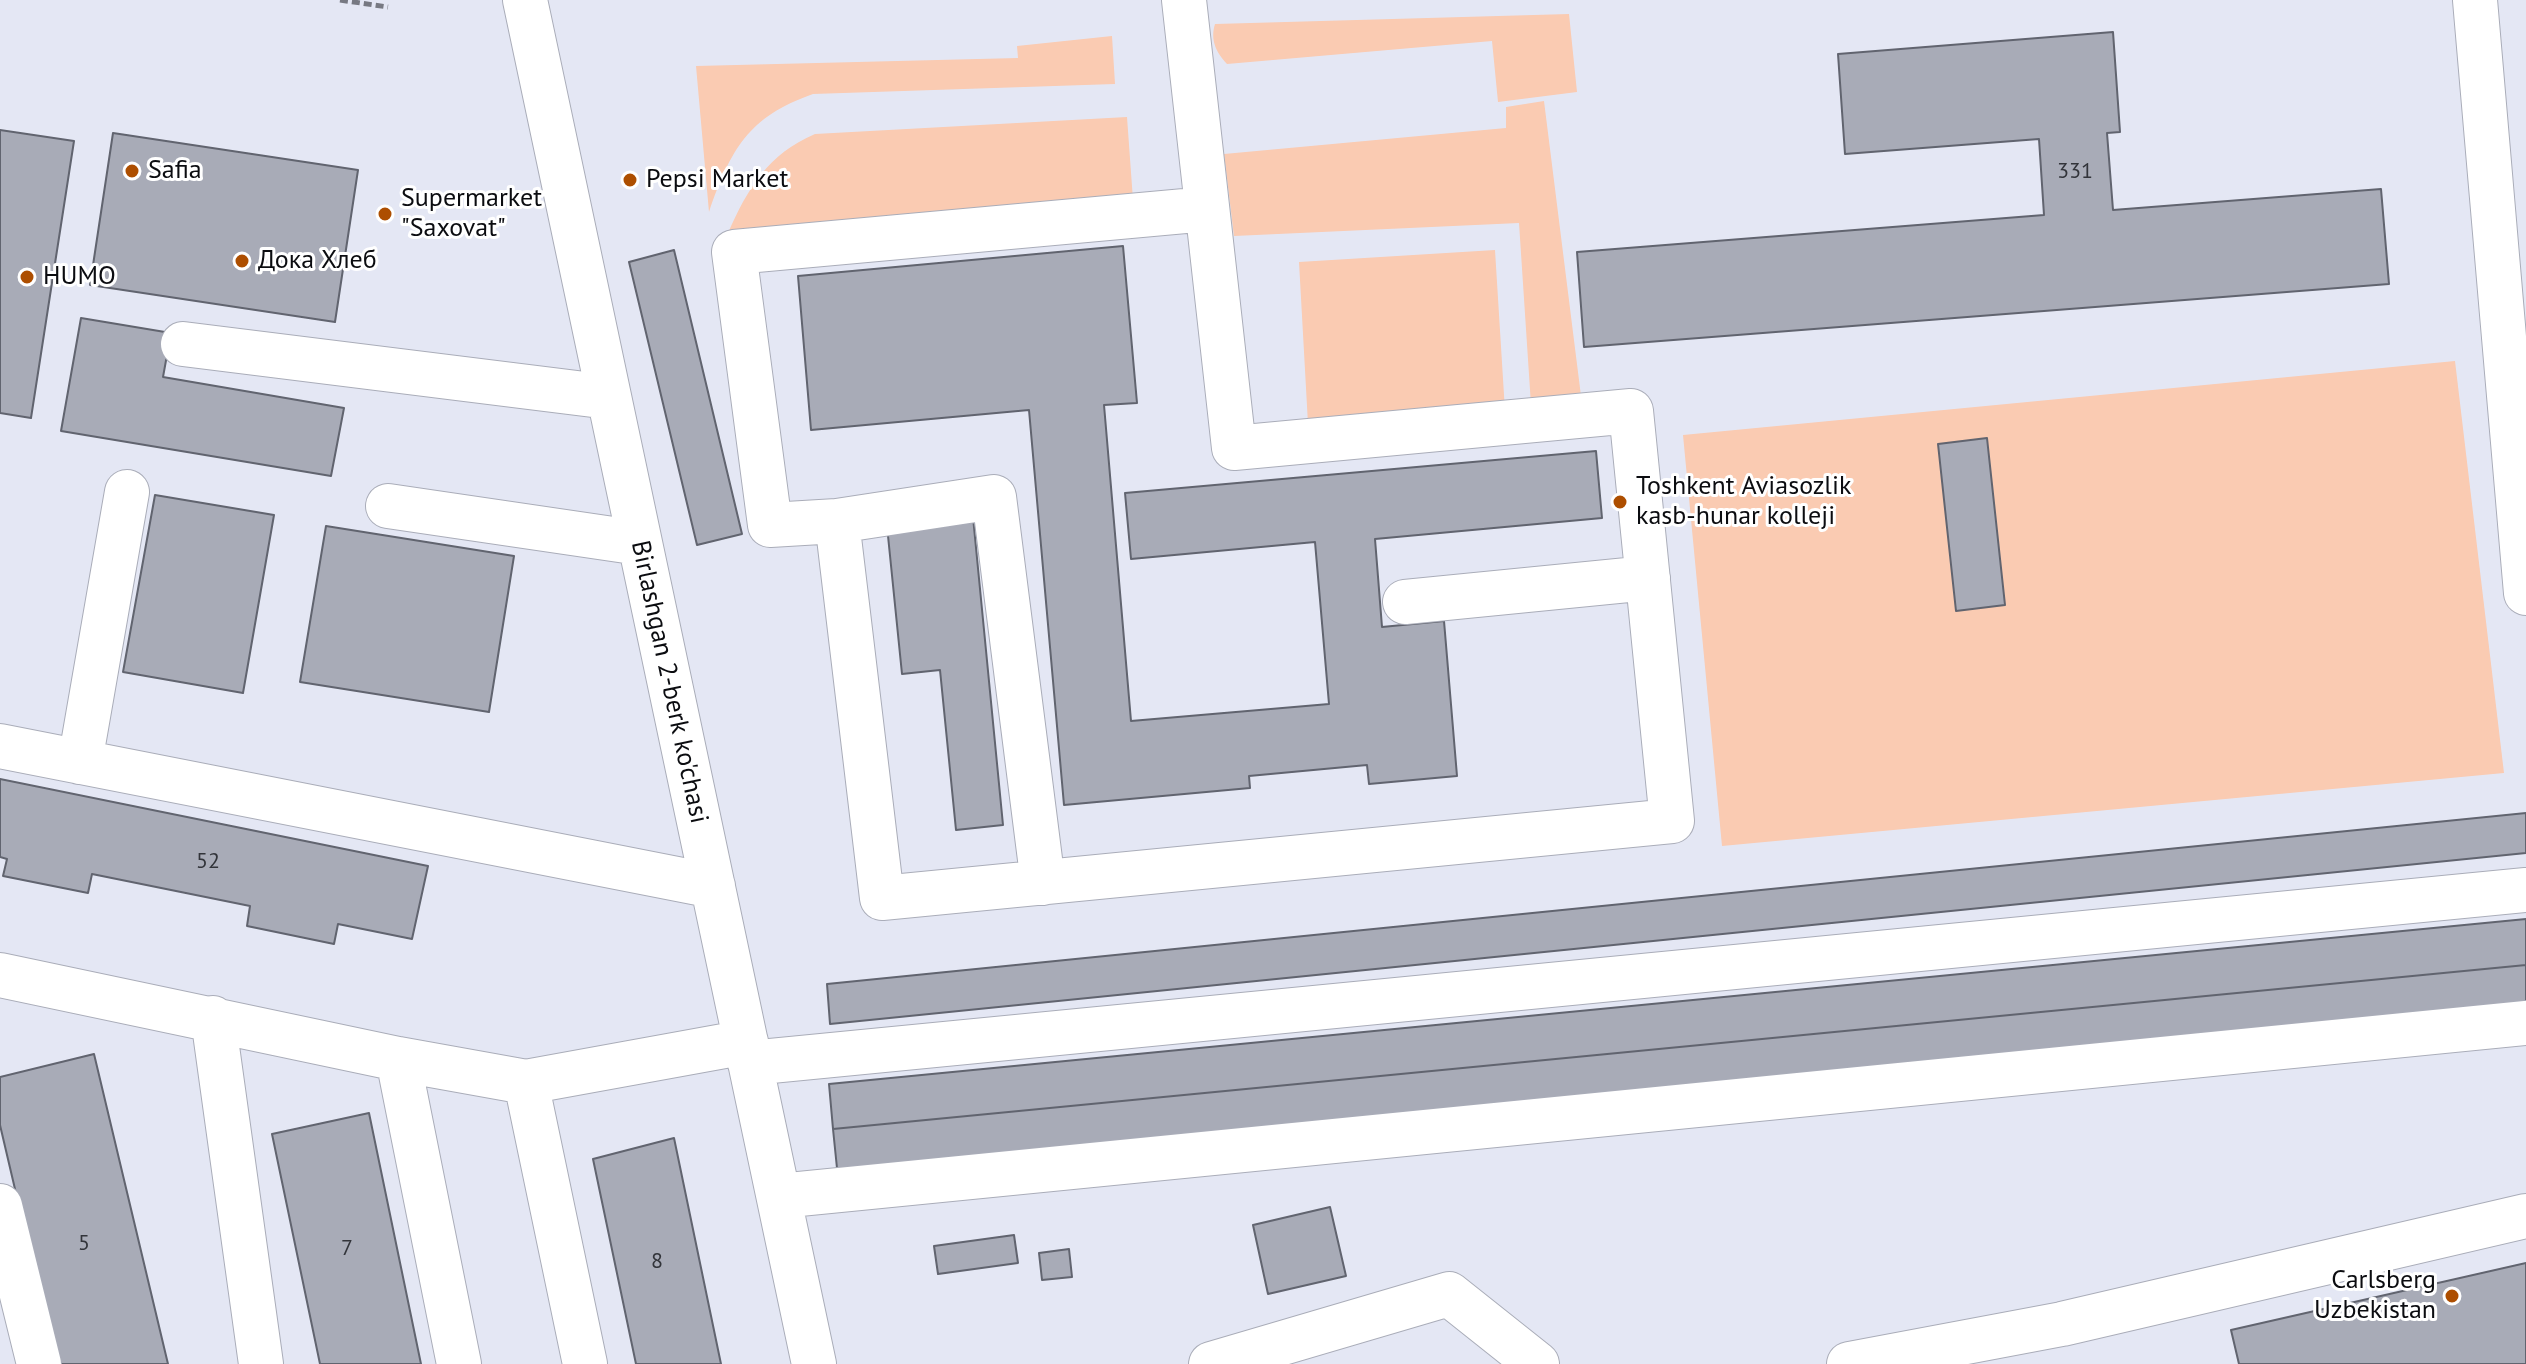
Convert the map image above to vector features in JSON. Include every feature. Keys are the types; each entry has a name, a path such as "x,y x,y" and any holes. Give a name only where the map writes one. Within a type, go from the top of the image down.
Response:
{"street":[{"name":"Birlashgan 2-berk ko'chasi","path":"525,0 814,1364"},
{"path":"837,521 882,898 1672,821 1631,411 1234,448 1184,0"},
{"path":"2475,0 2526,593"},
{"path":"1043,883 994,497 837,521 770,525 734,252 1207,209"},
{"path":"183,344 609,397"},
{"path":"80,762 127,492"},
{"path":"388,506 640,543"},
{"path":"1405,602 1648,578"},
{"path":"0,746 713,886"},
{"path":"0,975 398,1059 526,1082 748,1052 2526,890"},
{"path":"213,1018 261,1364"},
{"path":"779,1196 2526,1023"},
{"path":"398,1059 459,1364"},
{"path":"526,1082 585,1364"},
{"path":"0,1206 39,1364"},
{"path":"1849,1364 2062,1324 2526,1216"},
{"path":"1211,1364 1449,1294 1537,1364"}],"path":[{"path":"340,0 388,7"}],"shaded area":[{"path":"1569,14 1577,92 1498,102 1492,41 1227,64 1217,50 1213,35 1215,24"},
{"path":"1112,36 1115,84 813,94 791,103 772,113 745,138 725,170 709,212 696,66 1018,58 1017,46"},
{"path":"1544,101 1581,396 1531,405 1519,223 1234,236 1224,154 1506,128 1506,107"},
{"path":"1127,117 1133,200 728,233 743,201 761,174 784,152 815,134"},
{"path":"1495,250 1505,411 1308,424 1299,262"},
{"path":"2455,361 2504,773 1722,846 1683,435"}],"building":[{"path":"2113,32 2120,132 2107,133 2113,210 2381,189 2389,284 1584,347 1577,252 2044,215 2039,139 1845,154 1838,54"},
{"name":"HUMO","path":"0,130 74,141 31,418 0,413"},
{"path":"113,133 358,170 335,322 90,285"},
{"path":"1123,246 1137,403 1104,405 1131,721 1329,704 1315,542 1131,559 1125,493 1596,451 1602,518 1375,539 1382,627 1444,621 1457,776 1369,784 1367,765 1249,776 1250,788 1064,805 1029,410 811,430 798,276"},
{"path":"674,250 742,534 697,545 629,262"},
{"path":"81,318 171,333 163,377 344,408 331,476 61,431"},
{"path":"1987,438 2005,605 1956,611 1938,444"},
{"path":"155,495 274,515 243,693 123,672"},
{"path":"973,517 1003,825 956,830 940,670 902,674 887,526"},
{"path":"326,526 514,556 489,712 300,682"},
{"path":"0,779 428,866 412,939 338,924 334,944 247,926 250,906 92,874 88,893 3,876 7,859 0,857"},
{"path":"2526,813 2526,853 830,1024 827,984"},
{"path":"2526,919 2526,965 833,1129 829,1084"},
{"path":"2526,965 2526,1012 838,1178 833,1129"},
{"path":"94,1054 168,1364 56,1364 0,1125 0,1077"},
{"path":"369,1113 421,1364 320,1364 272,1134"},
{"path":"674,1138 721,1364 636,1364 593,1159"},
{"path":"1330,1207 1346,1276 1268,1294 1253,1225"},
{"path":"1014,1235 1018,1263 938,1274 934,1246"},
{"path":"1069,1249 1072,1277 1042,1280 1039,1253"},
{"name":"Carlsberg Uzbekistan","path":"2526,1263 2526,1364 2239,1364 2231,1330"}],"place":[{"name":"Safia","path":"132,171"},
{"name":"Pepsi Market","path":"630,180"},
{"name":"Supermarket \"Saxovat\"","path":"385,214"},
{"name":"Дока Хлеб","path":"242,261"},
{"name":"HUMO","path":"27,277"},
{"name":"Toshkent Aviasozlik kasb-hunar kolleji","path":"1620,502"},
{"name":"Carlsberg Uzbekistan","path":"2452,1296"}]}
